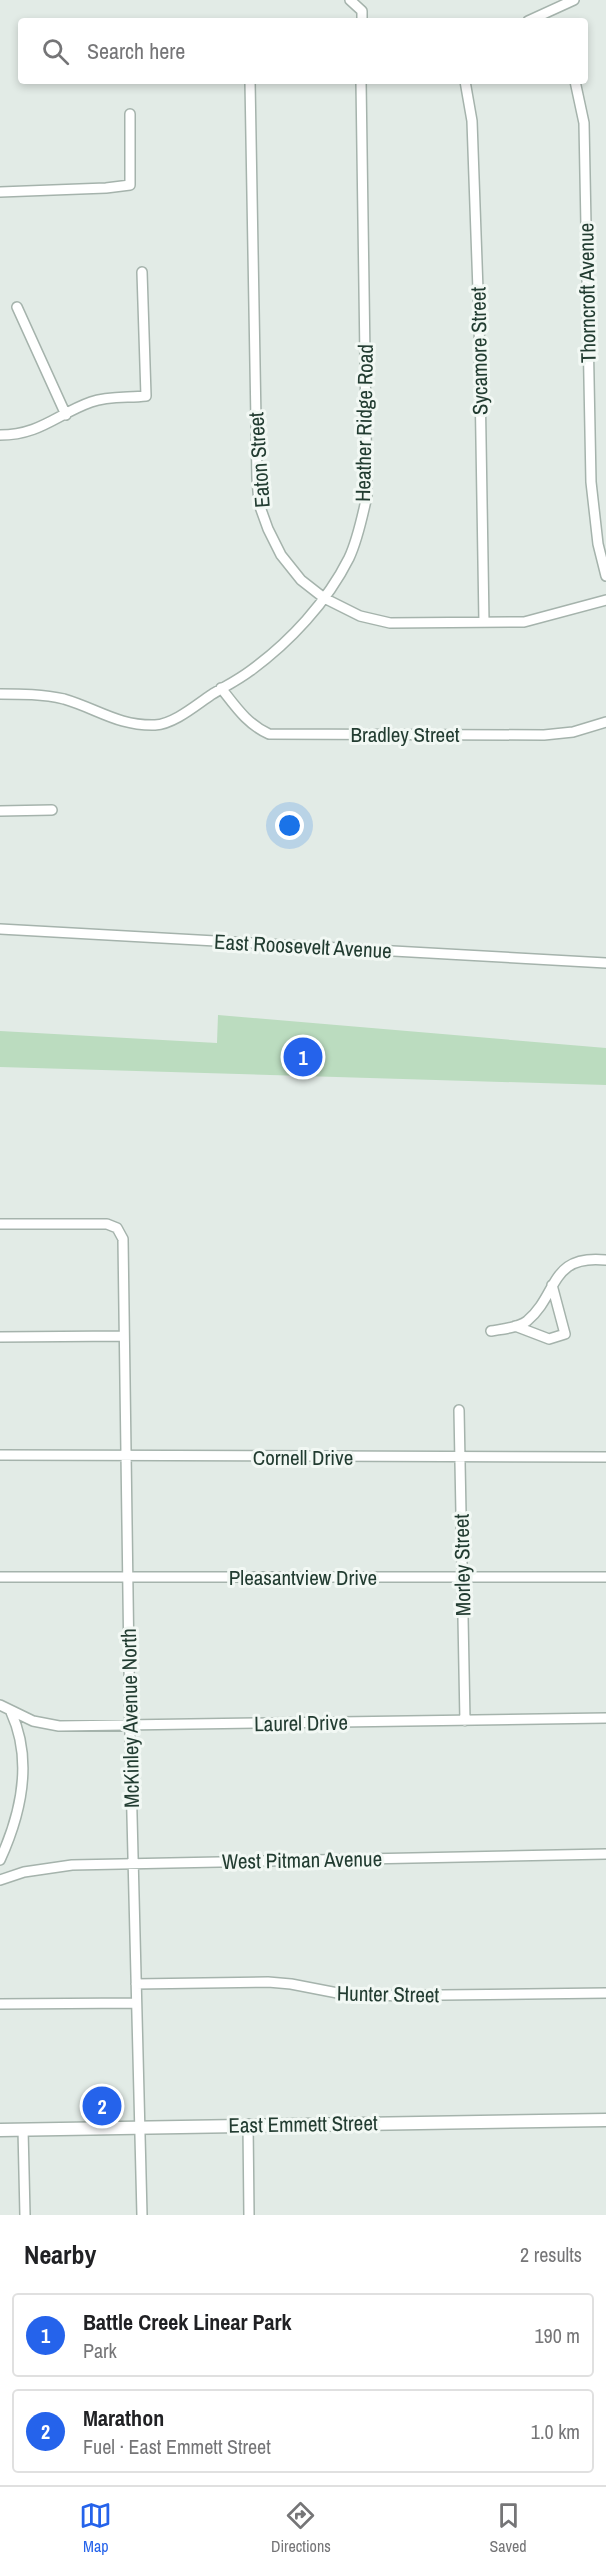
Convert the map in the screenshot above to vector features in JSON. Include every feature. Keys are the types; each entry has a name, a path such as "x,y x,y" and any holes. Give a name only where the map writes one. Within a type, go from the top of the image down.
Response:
{"street":[{"path":"350,0 362,11 362,18"},
{"path":"533,18 574,0"},
{"path":"548,10 551,18"},
{"name":"Eaton Street","path":"250,84 259,504 268,530 281,555 301,580 324,598 360,616 390,623 524,622 606,600"},
{"name":"Heather Ridge Road","path":"0,694 31,694 64,699 130,724 159,725 183,713 251,670 277,649 324,598 349,558 360,528 367,496 361,84"},
{"name":"Sycamore Street","path":"465,84 473,132 479,319 484,622"},
{"name":"Thorncroft Avenue","path":"576,84 585,123 591,482 597,544 606,576"},
{"path":"0,192 130,185 130,114"},
{"path":"0,435 15,435 32,430 78,407 104,398 146,396 142,272"},
{"path":"17,307 66,415"},
{"name":"Bradley Street","path":"221,688 255,728 269,734 544,735 573,732 606,722"},
{"path":"0,811 52,810"},
{"name":"East Roosevelt Avenue","path":"0,929 606,963"},
{"name":"McKinley Avenue North","path":"0,1224 112,1226 122,1233 123,1239 130,1726 142,2215"},
{"path":"491,1331 526,1322 552,1285 571,1264 591,1259 606,1260"},
{"path":"515,1326 549,1339 565,1334 552,1285"},
{"path":"0,1337 124,1336"},
{"name":"Morley Street","path":"459,1410 465,1721"},
{"name":"Cornell Drive","path":"0,1455 606,1457"},
{"name":"Pleasantview Drive","path":"0,1577 606,1577"},
{"name":"Laurel Drive","path":"0,1705 33,1721 59,1726 606,1718"},
{"path":"0,1860 13,1828 23,1777 18,1728 11,1712"},
{"name":"West Pitman Avenue","path":"0,1880 44,1868 133,1863 606,1854"},
{"name":"Hunter Street","path":"136,1984 268,1982 353,1996 606,1993"},
{"path":"0,2004 136,2003"},
{"name":"East Emmett Street","path":"0,2130 248,2124 606,2120"},
{"path":"248,2124 249,2215"},
{"path":"22,2129 25,2215"}],"green space":[{"path":"218,1015 606,1048 606,1085 0,1067 0,1031 217,1043"}],"place":[{"name":"Battle Creek Linear Park","path":"303,1057"},
{"name":"Marathon","path":"102,2106"}]}
